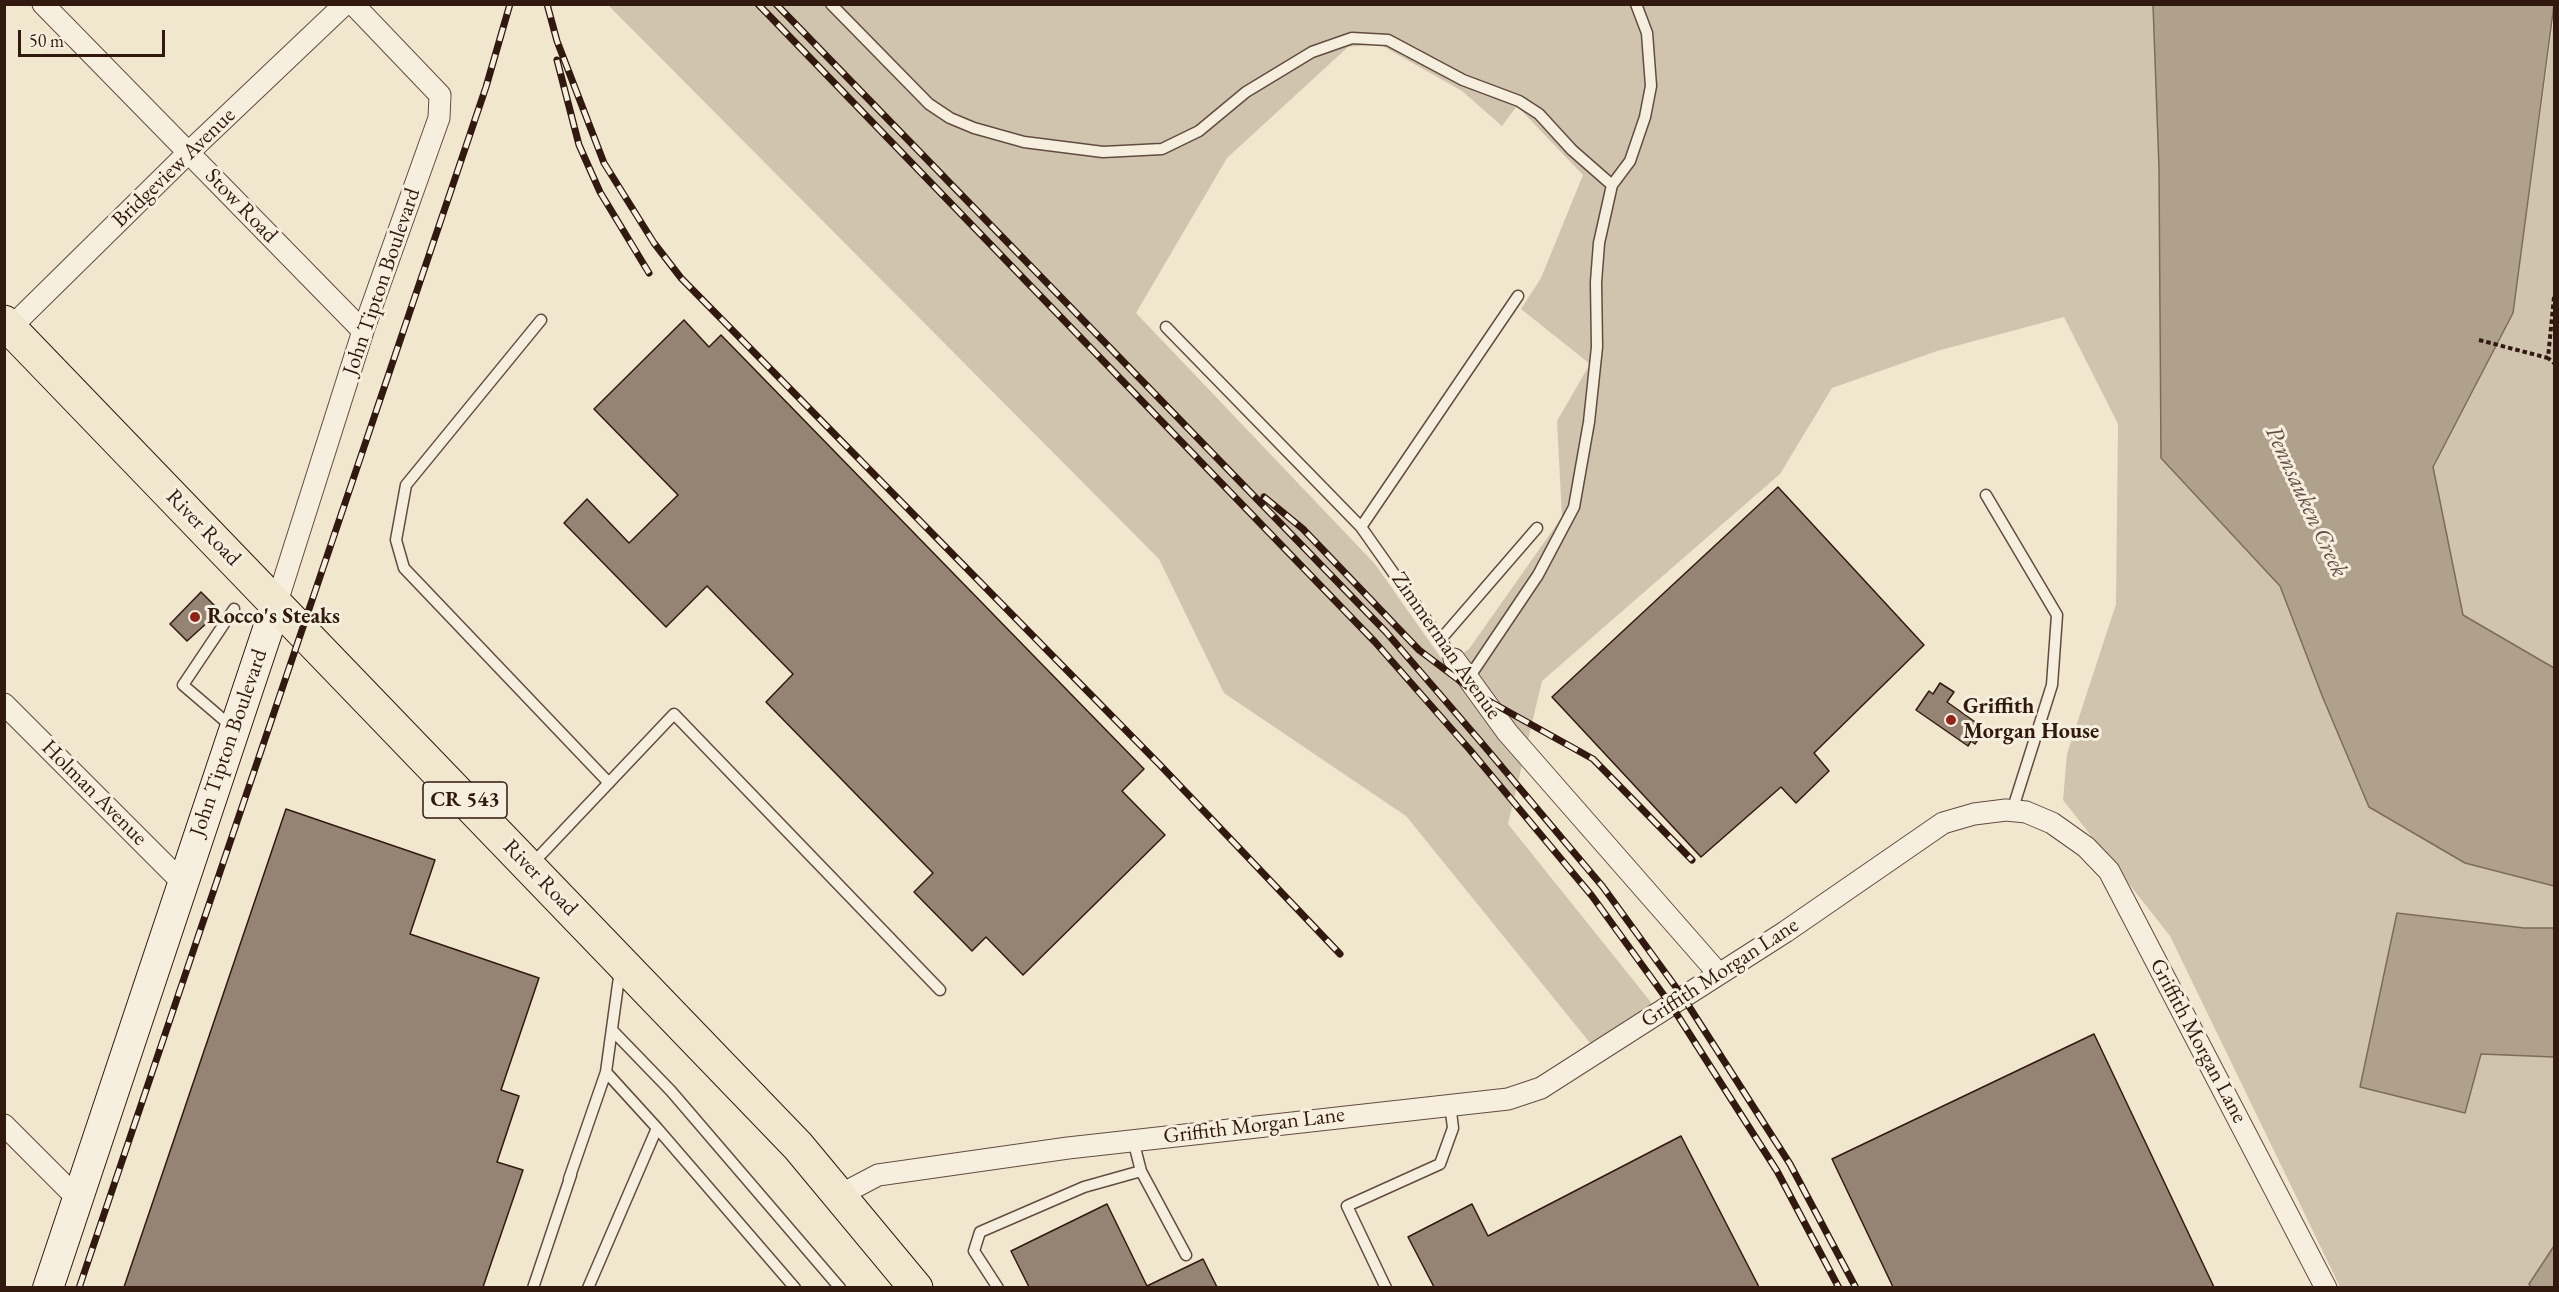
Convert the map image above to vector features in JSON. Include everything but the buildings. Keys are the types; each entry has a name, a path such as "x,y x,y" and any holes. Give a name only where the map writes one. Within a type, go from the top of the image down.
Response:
{"main road":[{"name":"River Road","path":"7,328 621,960 798,1146 916,1287"}],"street":[{"name":"Stow Road","path":"43,4 363,331"},
{"name":"Bridgeview Avenue","path":"7,328 345,4"},
{"name":"John Tipton Boulevard","path":"48,1287 276,605 363,331 439,118 440,95 352,4"},
{"name":"Zimmerman Avenue","path":"1454,659 1507,732 1718,973"},
{"name":"Holman Avenue","path":"4,704 182,882"},
{"name":"Griffith Morgan Lane","path":"840,1195 878,1175 1134,1140 1508,1099 1541,1088 1785,932 1942,823 1974,814 2012,811 2026,812 2052,823 2086,847 2109,871 2326,1287"},
{"path":"4,1125 78,1199"}],"lane":[{"path":"831,4 929,104 950,118 974,128 1024,142 1103,152 1162,148 1199,131 1246,92 1312,52 1352,38 1388,40 1464,80 1519,101 1539,114 1572,150 1612,185"},
{"path":"1468,679 1538,575 1574,507 1589,422 1597,346 1596,282 1599,243 1612,185 1630,161 1645,117 1651,86 1647,33 1636,4"},
{"path":"1361,527 1518,296"},
{"path":"541,320 406,485 396,540 404,568 609,783"},
{"name":"Zimmerman Avenue","path":"1166,327 1361,527 1454,659"},
{"path":"1986,495 2057,615 2052,685 2012,811"},
{"path":"1441,639 1537,528"},
{"path":"234,609 183,685 234,729"},
{"path":"529,866 674,714 940,990"},
{"path":"534,1287 606,1072 621,960"},
{"path":"612,1030 670,1091 840,1287"},
{"path":"606,1072 795,1287"},
{"path":"1386,1287 1347,1206 1440,1164 1453,1128 1450,1104"},
{"path":"588,1287 657,1128"},
{"path":"1134,1140 1141,1171 1186,1255"},
{"path":"998,1287 974,1251 980,1232 1084,1187 1141,1171"}],"path":[{"path":"2548,358 2554,297"},
{"path":"2479,340 2548,358 2554,363"}],"shaded area":[{"path":"608,5 2153,5 2159,168 2161,458 2280,586 2323,698 2370,807 2465,863 2554,886 2554,928 2524,928 2360,1086 2465,1113 2481,1054 2554,1057 2554,1246 2530,1284 2531,1287 2340,1287 2170,936 2063,800 2067,754 2116,604 2118,424 2064,317 1937,351 1832,388 1780,474 1542,681 1508,824 1650,1001 1658,1015 1599,1054 1406,816 1224,693 1159,559","holes":["1379,44 1462,91 1502,126 1517,106 1583,175 1541,278 1521,309 1590,364 1557,421 1562,517 1469,649 1454,659 1441,658 1375,564 1136,313 1227,158 1348,47"]},
{"path":"2554,16 2554,668 2463,615 2433,467 2513,313"}],"water":[{"name":"Pennsauken Creek","path":"2153,5 2554,5 2513,313 2433,467 2463,615 2554,668 2554,886 2465,863 2369,807 2323,698 2280,586 2161,458 2159,168"},
{"path":"2397,913 2524,928 2554,928 2554,1057 2481,1054 2465,1113 2360,1087"},
{"path":"2554,1246 2554,1287 2531,1287 2529,1284"}],"railway":[{"path":"79,1288 486,87 510,4"},
{"path":"547,4 557,41 604,163 654,243 681,278 1161,766 1340,954"},
{"path":"758,4 1375,642 1470,750 1592,896 1671,1005 1777,1171 1839,1288"},
{"path":"776,4 1386,632 1603,887 1683,997 1790,1164 1856,1288"},
{"path":"557,60 579,145 600,192 649,273"},
{"path":"1264,497 1303,529 1419,650 1480,696 1593,759 1692,860"}],"place":[{"name":"Rocco's Steaks","path":"195,617"},
{"name":"Griffith Morgan House","path":"1951,720"}]}
